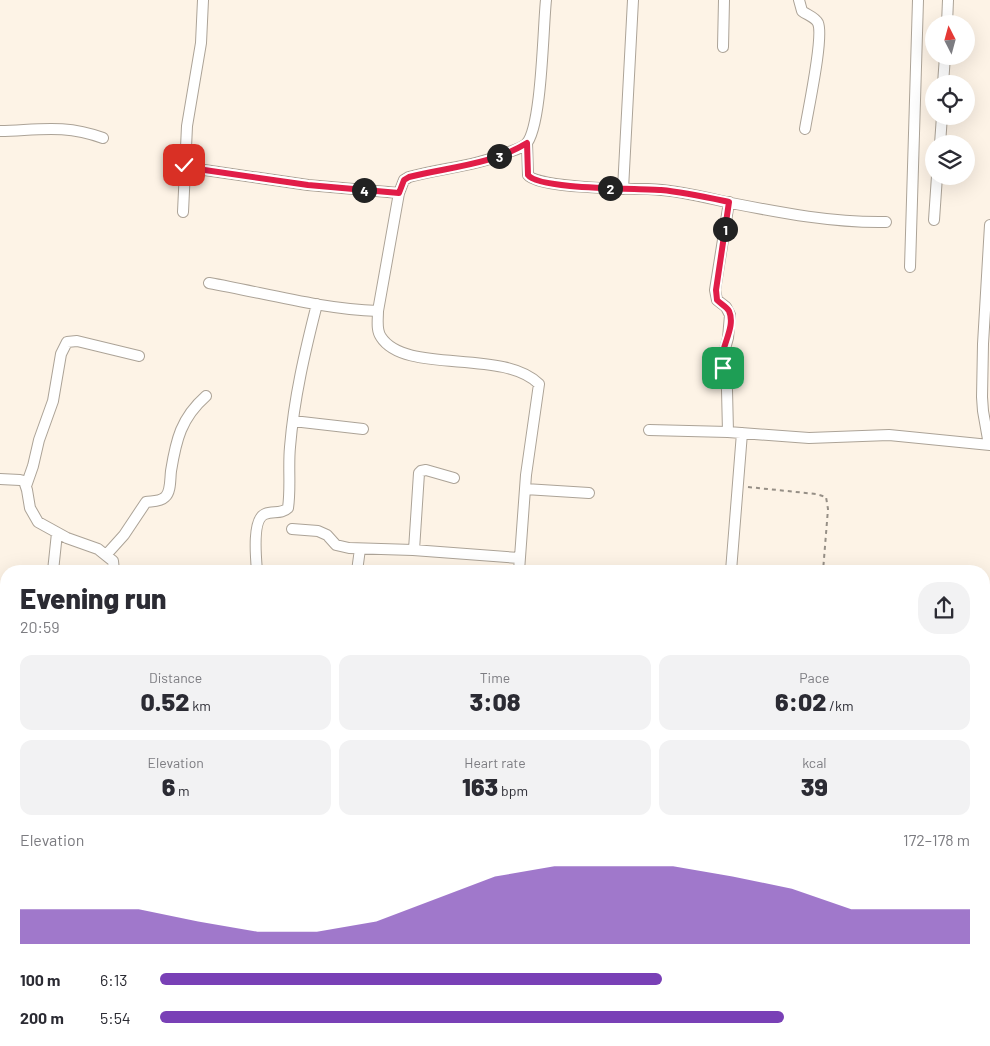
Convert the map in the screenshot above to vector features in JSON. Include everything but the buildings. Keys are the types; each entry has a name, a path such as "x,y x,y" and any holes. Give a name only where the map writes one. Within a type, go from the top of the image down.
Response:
{"street":[{"path":"184,212 184,167 188,119 201,42 203,0"},
{"path":"546,0 536,116 532,134 527,143 528,175 534,180 556,184 666,190 840,221 886,222"},
{"path":"623,189 633,0"},
{"path":"723,47 724,0"},
{"path":"799,0 802,11 815,19 819,28 818,56 805,129"},
{"path":"910,267 918,0"},
{"path":"947,15 948,0"},
{"path":"0,131 54,128 88,132 103,138"},
{"path":"519,565 525,490 539,384 529,376 509,368 486,363 432,360 395,349 380,337 377,328 378,311 399,193 404,180 409,177 477,163 504,155 527,143"},
{"path":"184,167 308,185 399,193"},
{"path":"934,220 936,185"},
{"path":"728,432 727,390 721,363 728,338 730,315 726,307 717,300 716,290 729,202"},
{"path":"649,430 728,432 809,438 889,436 989,445 982,397 990,226"},
{"path":"209,283 317,304 356,310 378,311"},
{"path":"258,565 257,534 260,518 263,515 283,512 288,508 293,421 300,373 317,304"},
{"path":"113,565 113,561 98,549 57,533 38,522 30,508 26,486 40,434 53,401 61,354 67,342 77,341 139,356"},
{"path":"106,555 124,535 146,502 166,497 178,438 185,419 194,406 206,396"},
{"path":"293,421 363,429"},
{"path":"731,565 742,433"},
{"path":"414,550 419,473 426,470 454,478"},
{"path":"0,479 20,480 26,486"},
{"path":"525,490 589,493"},
{"path":"292,529 318,531 326,535 336,545 360,549 414,550 519,558"},
{"path":"54,565 57,533"},
{"path":"358,565 360,549"}],"path":[{"path":"738,486 816,494 826,497 828,509 823,565"}],"route":[{"path":"184,165 184,167 284,182 399,193 404,180 409,177 477,163 504,155 527,143 528,175 534,180 579,186 659,190 729,202 716,290 717,300 726,307 730,315 728,338 721,363 723,368"}]}
